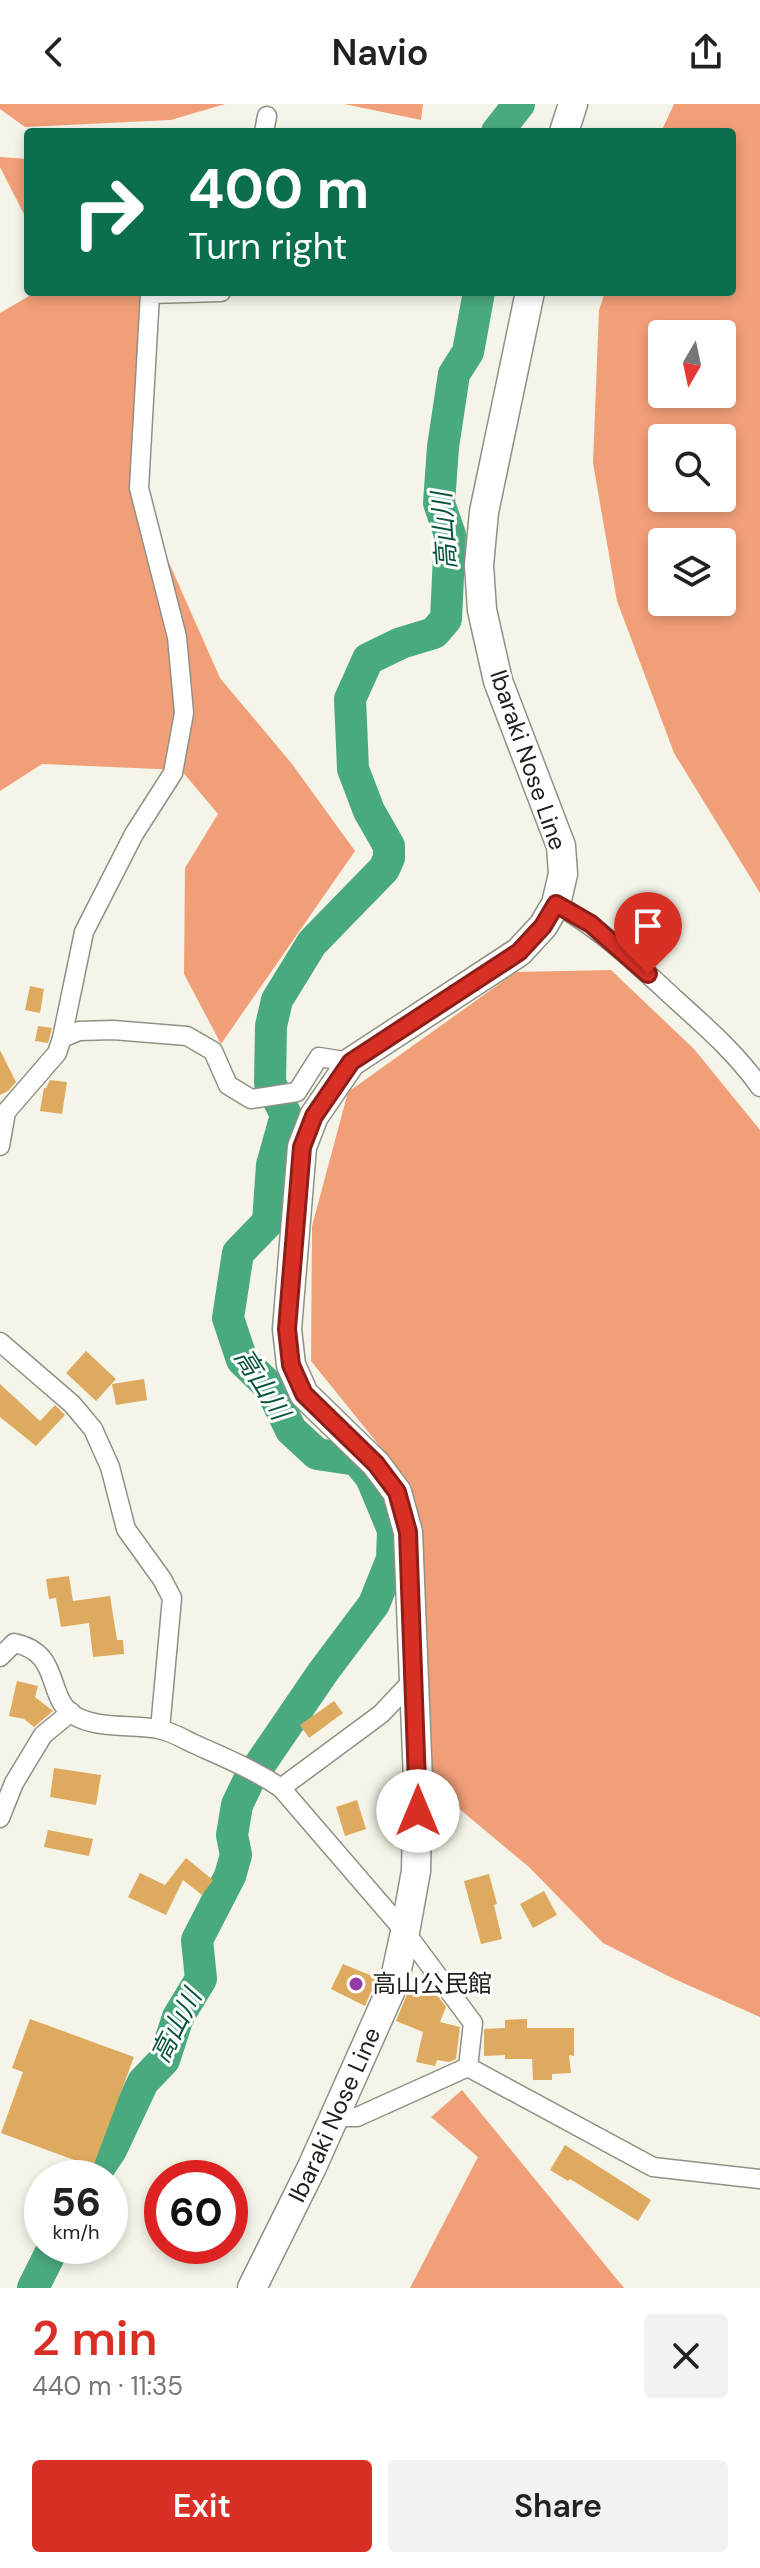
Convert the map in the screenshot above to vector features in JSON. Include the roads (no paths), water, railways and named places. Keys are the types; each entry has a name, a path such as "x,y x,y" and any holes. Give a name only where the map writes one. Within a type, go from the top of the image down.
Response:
{"main road":[{"path":"565,128 573,104"},
{"name":"Ibaraki Nose Line","path":"252,2288 394,1983 416,1871 418,1780 408,1532 397,1492 376,1464 304,1394 291,1365 287,1329 302,1147 314,1116 351,1062 519,952 543,926 556,904 563,874 561,846 498,681 482,610 479,565 484,512 529,296"}],"street":[{"path":"0,1146 6,1112 57,1053 84,932 134,834 173,773 184,713 177,637 139,488 150,296"},
{"path":"556,904 591,924 648,974 740,1059 760,1087"},
{"path":"62,1038 79,1031 113,1030 187,1036 213,1051 228,1085 251,1099 297,1092 319,1057 351,1062"},
{"path":"0,1342 72,1404 93,1429 110,1467 126,1529 172,1598 160,1729"},
{"path":"0,1657 14,1643 31,1646 43,1656 64,1705 78,1717 105,1724 160,1729 258,1772 281,1788 405,1932 473,2023 468,2067"},
{"path":"281,1788 381,1714 414,1679"},
{"path":"0,1818 14,1783 43,1735 71,1712"},
{"path":"333,2117 357,2117 468,2067"},
{"path":"468,2067 653,2167 760,2179"}],"waterway":[{"name":"高山川","path":"500,128 519,104"},
{"name":"高山川","path":"104,2160 143,2082 164,2060 178,2017 201,1979 197,1940 230,1876 236,1855 232,1835 237,1805 248,1782 374,1604 392,1559 393,1530 371,1477 357,1460 317,1454 291,1430 270,1387 242,1360 228,1318 238,1253 268,1222 272,1165 286,1115 270,1083 271,1026 277,1000 312,943 384,869 389,858 389,846 369,811 353,769 350,699 368,659 401,643 434,633 446,619 450,535 439,503 443,447 454,374 468,352 478,296"},
{"name":"高山川","path":"33,2288 45,2264"}],"place":[{"name":"高山公民館","path":"356,1984"}]}
